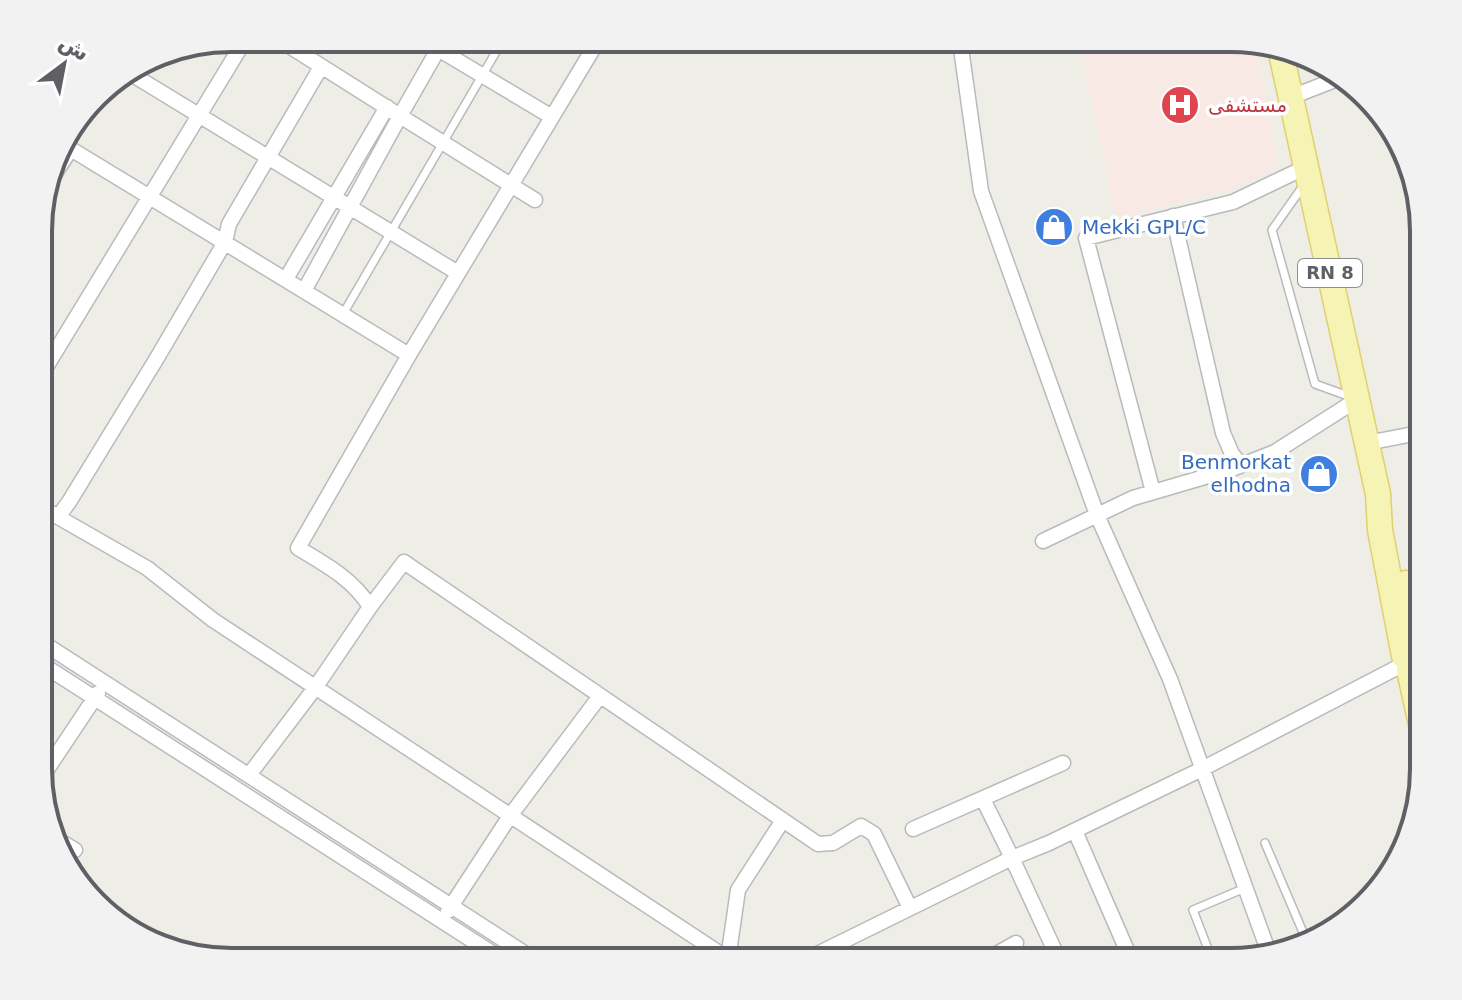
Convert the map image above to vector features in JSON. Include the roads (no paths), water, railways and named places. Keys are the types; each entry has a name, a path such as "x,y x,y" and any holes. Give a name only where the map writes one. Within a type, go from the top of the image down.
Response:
{"main road":[{"name":"RN 8","path":"1283,60 1378,494 1394,528 1410,619"}],"street":[{"path":"52,357 238,52"},
{"path":"298,52 535,200"},
{"path":"286,279 334,198 436,52"},
{"path":"445,52 552,117"},
{"path":"370,607 361,591 298,548 409,355 591,52"},
{"path":"962,52 981,191 1097,515 1170,679 1266,944"},
{"path":"58,517 225,242 229,224 321,67"},
{"path":"138,78 458,273"},
{"path":"1291,97 1329,82"},
{"path":"304,291 350,207 393,111"},
{"path":"72,150 409,355"},
{"path":"1153,492 1086,238 1233,202 1307,172"},
{"path":"1173,216 1223,433 1232,454 1241,465"},
{"path":"1043,541 1133,498 1275,452 1358,399"},
{"path":"1367,443 1410,435"},
{"path":"52,513 147,568 213,620 712,948"},
{"path":"249,775 404,562 818,844 833,843 861,826 874,834 910,908"},
{"path":"52,649 517,948"},
{"path":"835,948 1012,858 1202,769 1410,663"},
{"path":"52,671 485,948"},
{"path":"52,762 105,683"},
{"path":"441,919 510,816 600,696"},
{"path":"913,829 1063,763"},
{"path":"983,799 1054,948"},
{"path":"731,948 738,890 783,820"},
{"path":"1075,831 1126,948"},
{"path":"71,848 75,850"},
{"path":"1007,948 1016,943"}],"lane":[{"path":"343,314 496,52"},
{"path":"1307,172 1272,230 1315,384 1358,399"},
{"path":"1265,843 1303,933"},
{"path":"1208,948 1193,910 1245,888"}],"place":[{"name":"مستشفى","path":"1180,105"},
{"name":"Mekki GPL/C","path":"1054,227"},
{"name":"Benmorkat elhodna","path":"1319,474"}]}
